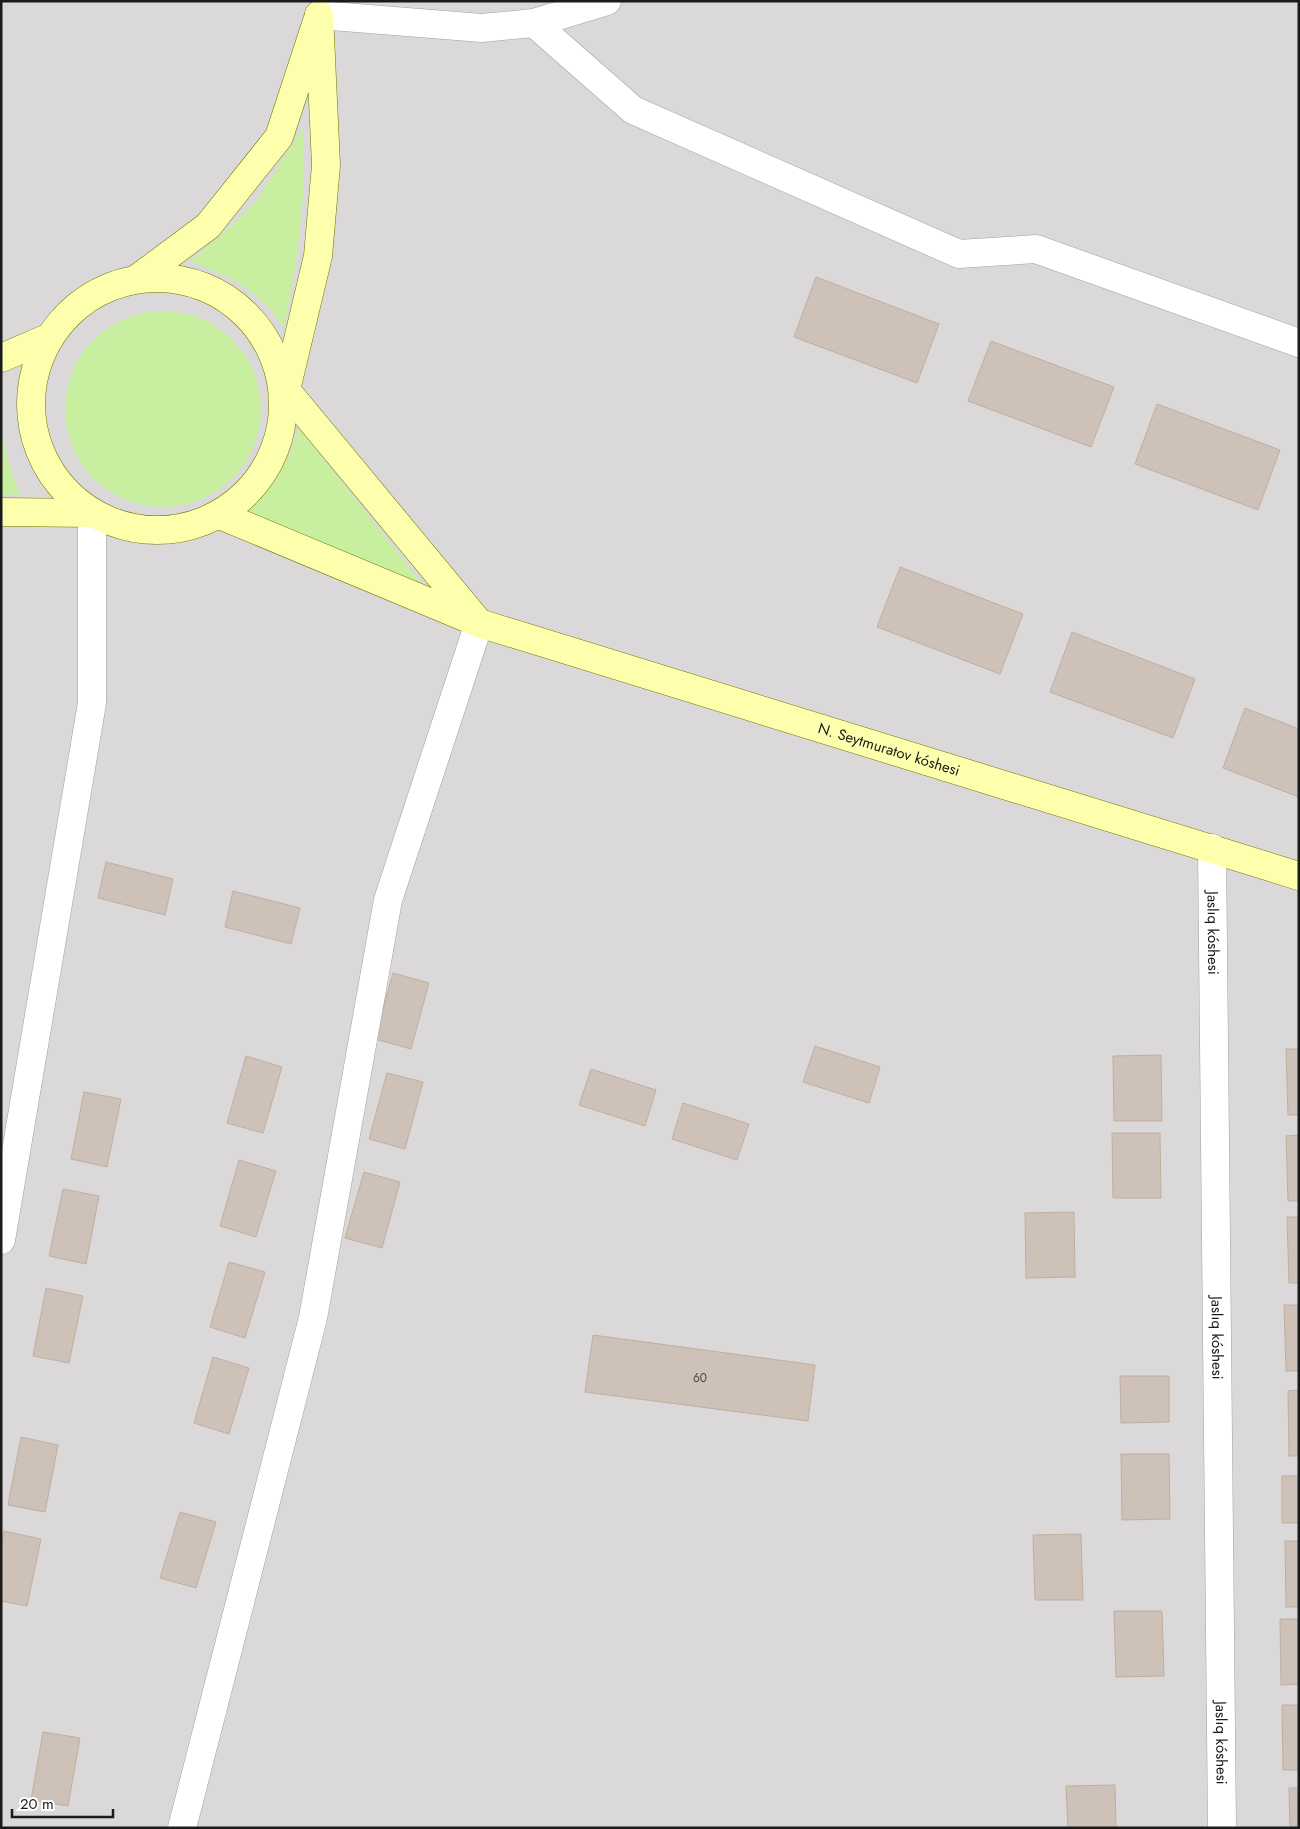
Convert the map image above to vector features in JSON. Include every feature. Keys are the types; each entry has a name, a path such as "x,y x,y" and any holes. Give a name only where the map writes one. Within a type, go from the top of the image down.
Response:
{"street":[{"path":"318,8 482,28 534,23 607,1"},
{"path":"138,278 208,226 279,137 318,8"},
{"path":"182,1828 313,1318 388,900 479,623 286,390 272,349 249,316 217,291 179,278 138,278 102,288 72,309 48,338 33,375 30,415 40,453 62,487 92,513 123,526 156,531 189,527 220,514 249,492 271,461 283,426 286,390 318,256 326,165 318,8"},
{"path":"534,23 633,110 959,254 1036,249 1299,343"},
{"path":"1,358 48,338"},
{"path":"1,512 92,513"},
{"path":"1,1240 92,703 92,513"},
{"name":"N. Seytmuratov kóshesi","path":"220,514 479,623 1299,876"},
{"name":"Jaslıq kóshesi","path":"1212,848 1222,1828"}],"shaded area":[{"path":"1,1 1299,1 1299,1828 1,1828"}],"green space":[{"path":"303,128 303,198 296,265 284,328 265,304 244,287 219,273 191,261 226,231 256,201"},
{"path":"163,311 191,315 209,323 225,333 239,347 257,381 261,409 257,437 249,455 239,471 225,485 191,503 163,507 135,503 117,495 101,485 87,471 69,437 65,409 69,381 77,363 87,347 101,333 135,315"},
{"path":"1,427 9,465 20,495 1,494"},
{"path":"299,428 423,585 247,513 279,474 290,453"}],"building":[{"path":"816,277 939,324 917,383 794,337"},
{"path":"991,341 1114,387 1091,447 968,401"},
{"path":"1157,404 1280,450 1258,510 1135,464"},
{"path":"900,567 1023,614 1000,674 877,627"},
{"path":"1072,632 1195,679 1173,738 1050,692"},
{"path":"1245,708 1299,729 1299,797 1223,768"},
{"path":"106,862 173,879 165,915 98,898"},
{"path":"233,891 300,908 291,944 225,927"},
{"path":"393,973 429,983 411,1049 375,1039"},
{"path":"815,1046 880,1067 869,1103 803,1082"},
{"path":"1286,1049 1299,1049 1299,1115 1288,1115"},
{"path":"1161,1055 1162,1121 1114,1121 1113,1056"},
{"path":"246,1056 282,1067 263,1133 227,1123"},
{"path":"591,1069 656,1090 645,1126 579,1105"},
{"path":"387,1073 423,1082 405,1149 369,1139"},
{"path":"84,1092 121,1099 107,1167 71,1159"},
{"path":"683,1103 749,1124 737,1160 672,1139"},
{"path":"1112,1133 1160,1133 1161,1198 1113,1198"},
{"path":"1299,1135 1299,1201 1288,1201 1286,1136"},
{"path":"239,1160 276,1171 256,1237 220,1226"},
{"path":"364,1172 400,1182 382,1248 345,1238"},
{"path":"63,1189 99,1196 86,1264 49,1256"},
{"path":"1074,1212 1075,1277 1026,1278 1025,1213"},
{"path":"1287,1217 1299,1217 1299,1283 1289,1283"},
{"path":"229,1262 265,1272 245,1338 210,1327"},
{"path":"46,1288 83,1296 69,1363 33,1356"},
{"path":"1284,1305 1299,1305 1299,1371 1286,1371"},
{"path":"593,1335 815,1365 808,1421 585,1392"},
{"path":"213,1357 249,1368 229,1434 194,1423"},
{"path":"1120,1376 1169,1376 1169,1422 1121,1423"},
{"path":"1299,1390 1299,1456 1289,1456 1288,1391"},
{"path":"21,1437 58,1445 45,1512 8,1505"},
{"path":"1121,1454 1169,1454 1170,1519 1122,1520"},
{"path":"1282,1476 1299,1476 1299,1523 1282,1523"},
{"path":"180,1512 216,1522 196,1588 160,1578"},
{"path":"4,1531 41,1539 27,1606 1,1601 1,1544"},
{"path":"1081,1534 1083,1600 1035,1600 1033,1535"},
{"path":"1285,1541 1299,1541 1299,1607 1286,1607"},
{"path":"1114,1611 1162,1611 1164,1676 1116,1677"},
{"path":"1280,1619 1299,1619 1299,1684 1281,1685"},
{"path":"1282,1705 1299,1705 1299,1770 1283,1770"},
{"path":"43,1732 80,1738 68,1806 31,1800"},
{"path":"1115,1785 1116,1828 1068,1828 1066,1786"},
{"path":"1289,1788 1299,1788 1299,1828 1290,1828"}]}
